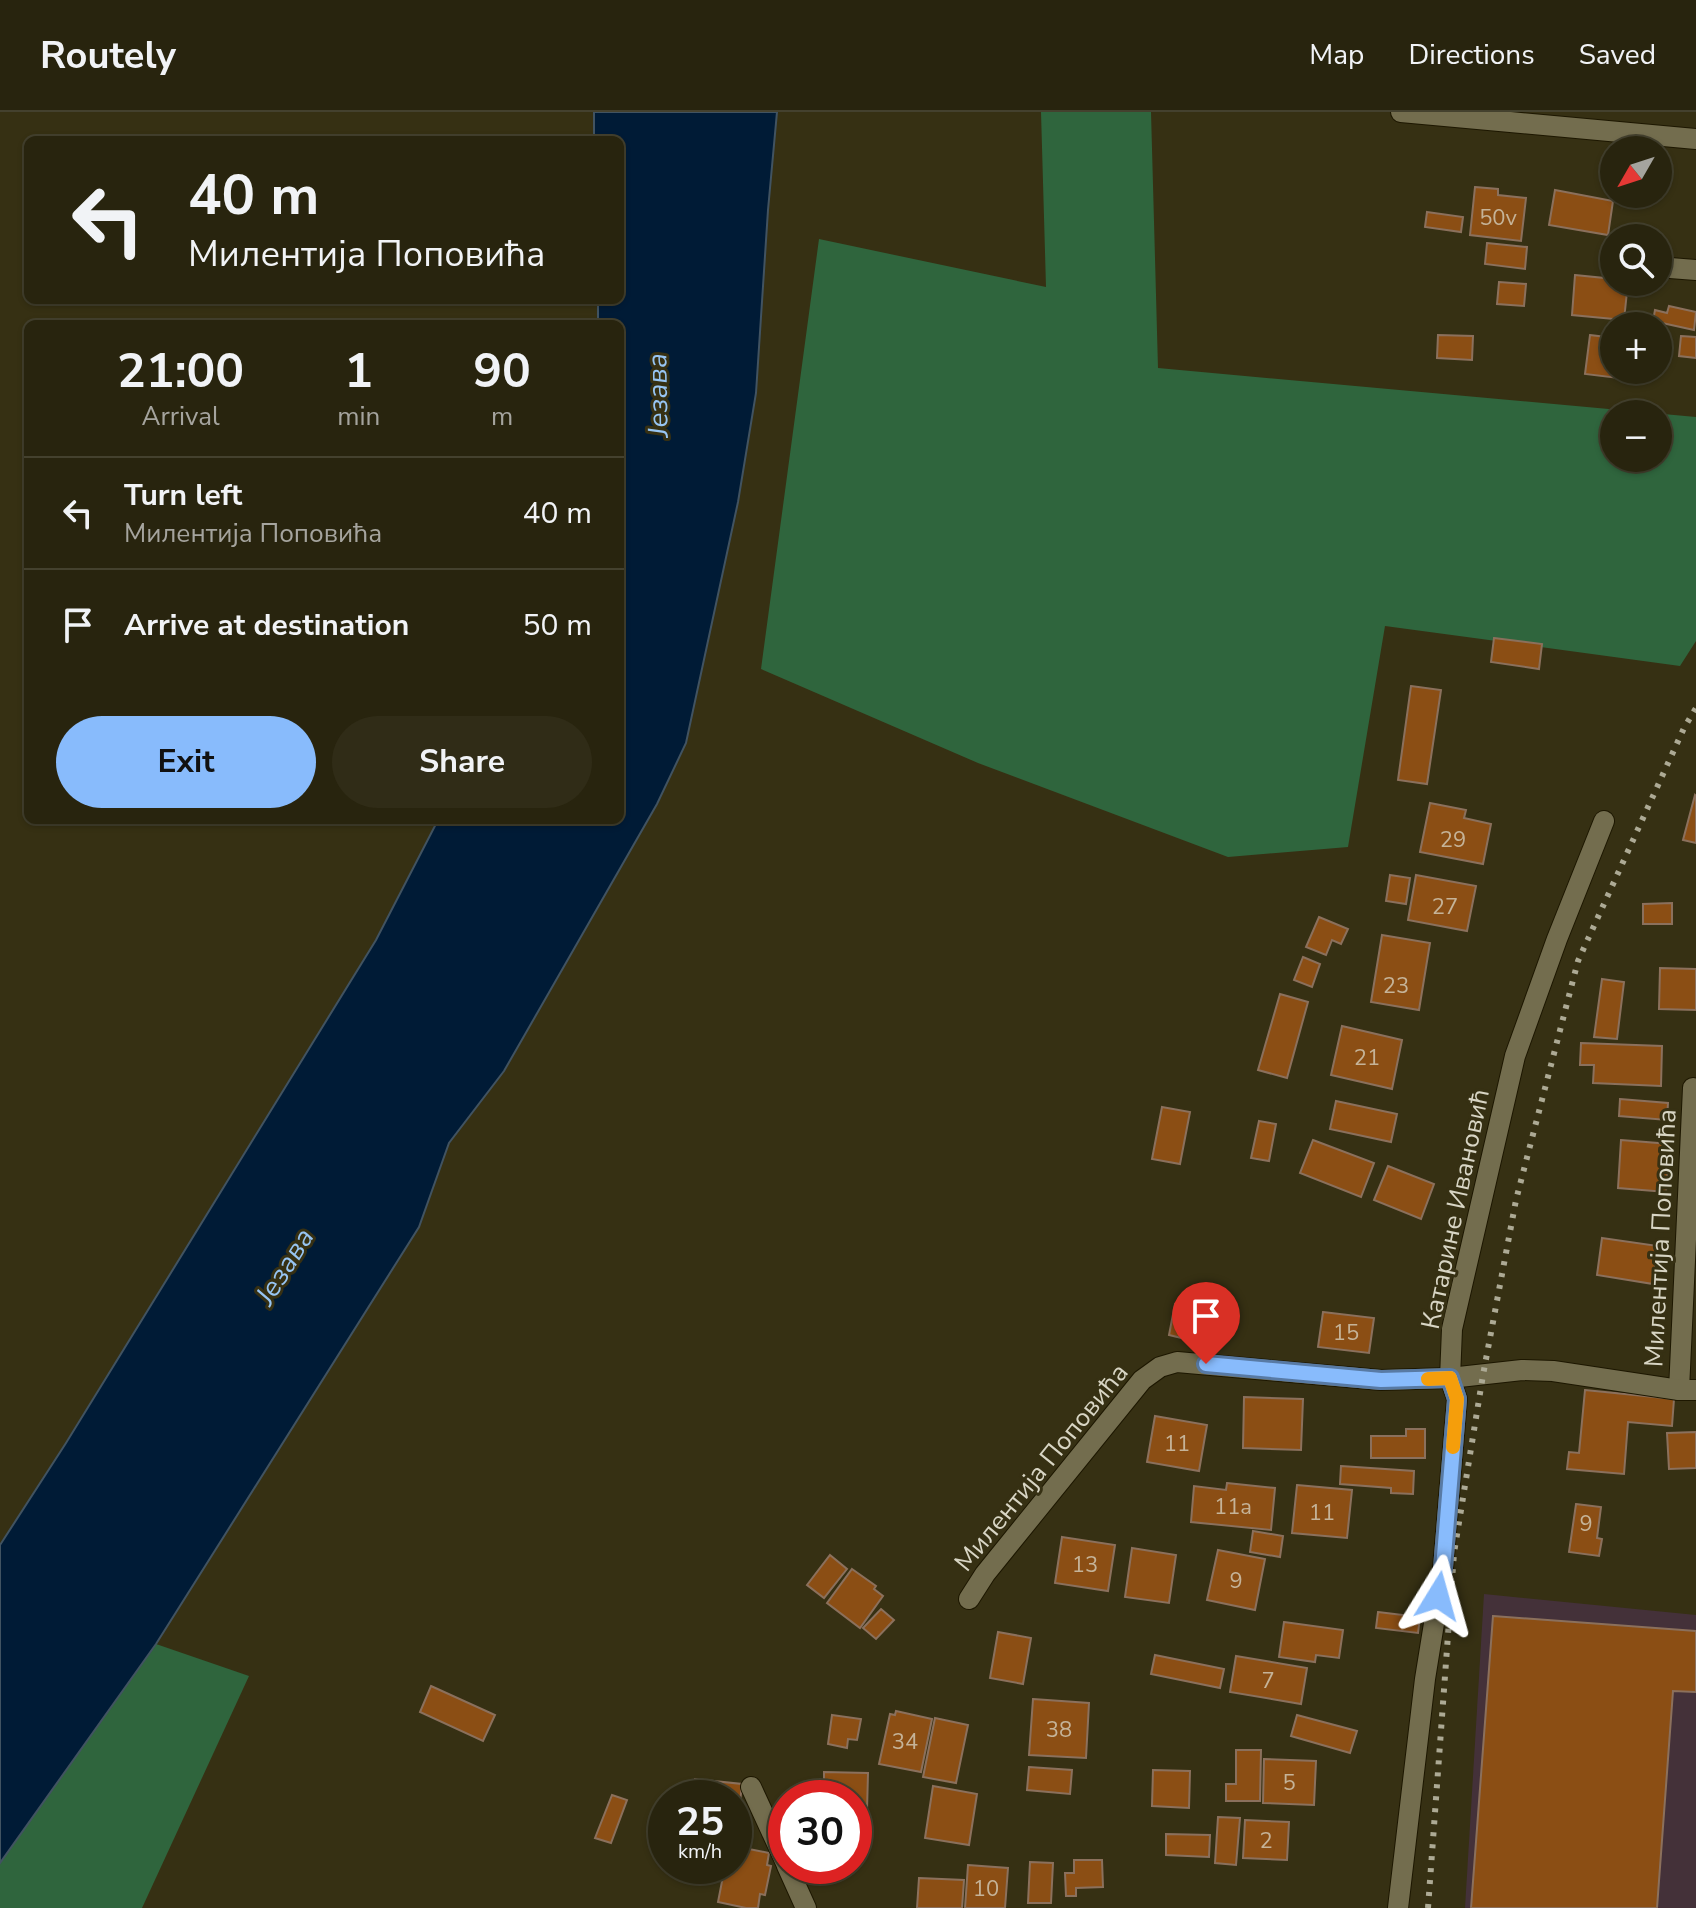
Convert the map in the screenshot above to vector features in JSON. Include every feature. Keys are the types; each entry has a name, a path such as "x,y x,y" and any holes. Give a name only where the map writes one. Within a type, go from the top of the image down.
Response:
{"street":[{"path":"1401,112 1696,139"},
{"path":"1672,268 1696,270"},
{"name":"Катарине Ивановић","path":"1398,1908 1425,1679 1443,1568 1457,1399 1450,1378 1452,1329 1515,1056 1604,821"},
{"name":"Милентија Поповића","path":"969,1599 985,1574 1142,1380 1160,1367 1177,1362 1381,1380 1450,1378 1522,1370 1553,1371 1688,1390 1693,1088"},
{"path":"752,1789 768,1824"},
{"path":"795,1884 806,1908"}],"shaded area":[{"path":"1484,1594 1696,1615 1696,1908 1465,1908"}],"green space":[{"path":"1041,112 1151,112 1158,368 1600,408 1600,472 1672,472 1672,415 1696,417 1696,641 1680,666 1385,626 1348,847 1228,857 978,763 761,669 819,239 1046,287"},
{"path":"156,1644 249,1676 142,1908 0,1908 0,1863"}],"water":[{"name":"Језава","path":"594,112 777,112 756,393 738,502 686,743 657,804 504,1071 449,1143 419,1227 156,1644 0,1863 0,1545 376,940 436,824 624,824 624,320 598,320 598,304 624,304 624,136 594,136"}],"building":[{"path":"1475,187 1498,189 1498,195 1526,198 1521,241 1470,235"},
{"path":"1555,190 1600,199 1600,208 1612,208 1610,224 1600,224 1600,234 1549,225"},
{"path":"1427,212 1463,217 1461,232 1425,227"},
{"path":"1487,243 1527,247 1525,269 1485,264"},
{"path":"1575,275 1600,278 1600,296 1627,296 1625,312 1600,312 1600,318 1572,315"},
{"path":"1499,282 1526,284 1524,306 1497,304"},
{"path":"1669,306 1696,312 1694,330 1672,325 1672,312 1667,312"},
{"path":"1438,335 1473,336 1472,360 1437,358"},
{"path":"1590,335 1600,336 1600,376 1585,374"},
{"path":"1681,336 1696,337 1696,358 1679,356"},
{"path":"1494,638 1542,644 1539,669 1491,662"},
{"path":"1411,686 1441,690 1427,784 1398,780"},
{"path":"1696,796 1696,843 1683,840"},
{"path":"1430,803 1466,810 1464,818 1491,824 1483,864 1420,852"},
{"path":"1390,875 1410,878 1406,904 1386,901"},
{"path":"1416,875 1476,886 1467,931 1408,920"},
{"path":"1672,903 1672,924 1643,924 1643,904"},
{"path":"1319,917 1348,929 1341,944 1332,940 1326,955 1306,947"},
{"path":"1382,935 1430,943 1419,1010 1371,1002"},
{"path":"1303,957 1320,964 1312,987 1294,980"},
{"path":"1660,968 1696,969 1696,1010 1659,1009"},
{"path":"1602,979 1624,982 1617,1039 1594,1037"},
{"path":"1280,994 1308,1002 1287,1078 1258,1070"},
{"path":"1342,1026 1402,1040 1392,1089 1331,1075"},
{"path":"1581,1043 1662,1046 1661,1086 1593,1083 1594,1065 1580,1065"},
{"path":"1620,1099 1668,1103 1667,1120 1619,1116"},
{"path":"1336,1101 1397,1114 1391,1142 1330,1129"},
{"path":"1162,1107 1190,1112 1180,1164 1152,1159"},
{"path":"1259,1121 1276,1124 1269,1161 1251,1158"},
{"path":"1313,1140 1374,1163 1361,1197 1300,1173"},
{"path":"1621,1140 1670,1144 1666,1192 1618,1188"},
{"path":"1388,1166 1434,1184 1421,1219 1374,1200"},
{"path":"1602,1238 1658,1246 1653,1284 1597,1275"},
{"path":"1175,1304 1205,1310 1198,1342 1169,1335"},
{"path":"1323,1312 1374,1318 1369,1353 1318,1347"},
{"path":"1585,1390 1674,1399 1672,1426 1628,1422 1624,1474 1567,1469 1569,1452 1579,1453"},
{"path":"1244,1397 1303,1399 1301,1450 1243,1448"},
{"path":"1155,1416 1207,1425 1199,1471 1147,1462"},
{"path":"1406,1429 1425,1429 1425,1458 1371,1458 1371,1436 1406,1436"},
{"path":"1696,1432 1696,1468 1669,1469 1667,1433"},
{"path":"1341,1466 1414,1471 1413,1494 1391,1493 1391,1488 1340,1484"},
{"path":"1227,1483 1275,1488 1271,1530 1191,1522 1194,1486 1226,1490"},
{"path":"1297,1485 1352,1490 1347,1538 1292,1533"},
{"path":"1576,1504 1601,1507 1597,1538 1602,1539 1599,1556 1569,1552"},
{"path":"1253,1531 1283,1536 1280,1557 1250,1552"},
{"path":"1062,1537 1115,1545 1108,1591 1055,1583"},
{"path":"1132,1548 1176,1555 1169,1603 1125,1597"},
{"path":"1218,1550 1265,1559 1255,1610 1207,1600"},
{"path":"830,1555 847,1569 824,1598 807,1585"},
{"path":"852,1569 876,1586 874,1589 883,1596 860,1628 827,1603"},
{"path":"881,1609 894,1620 876,1639 863,1628"},
{"path":"1378,1612 1420,1617 1418,1633 1376,1628"},
{"path":"1493,1616 1696,1631 1696,1692 1673,1691 1657,1908 1471,1908"},
{"path":"1284,1622 1343,1630 1339,1658 1316,1655 1315,1662 1279,1657"},
{"path":"998,1632 1031,1638 1023,1684 990,1678"},
{"path":"1155,1655 1224,1669 1220,1688 1151,1674"},
{"path":"1236,1656 1307,1668 1301,1704 1230,1692"},
{"path":"431,1686 495,1715 483,1741 420,1712"},
{"path":"1033,1699 1089,1703 1086,1758 1029,1755"},
{"path":"896,1711 932,1719 921,1772 879,1764 890,1714 895,1715"},
{"path":"832,1715 861,1719 857,1740 848,1739 847,1748 828,1744"},
{"path":"1297,1715 1357,1731 1350,1753 1291,1736"},
{"path":"935,1718 968,1725 956,1783 923,1777"},
{"path":"1236,1750 1261,1750 1260,1801 1226,1801 1226,1784 1236,1784"},
{"path":"1264,1759 1316,1761 1314,1805 1263,1803"},
{"path":"1029,1767 1072,1770 1070,1794 1027,1790"},
{"path":"1153,1770 1190,1771 1189,1808 1152,1806"},
{"path":"824,1772 868,1773 868,1780 824,1780"},
{"path":"933,1786 977,1794 969,1845 925,1838"},
{"path":"612,1795 627,1800 611,1843 595,1838"},
{"path":"1218,1817 1240,1818 1236,1865 1215,1863"},
{"path":"1245,1820 1289,1822 1287,1860 1243,1858"},
{"path":"1166,1834 1210,1835 1209,1857 1166,1855"},
{"path":"752,1850 768,1853 768,1880 765,1895 760,1894 758,1908 718,1902 722,1884 752,1884"},
{"path":"1074,1860 1102,1860 1103,1887 1076,1888 1076,1896 1066,1896 1065,1873 1074,1873"},
{"path":"1030,1862 1053,1863 1051,1903 1028,1903"},
{"path":"968,1865 1008,1868 1005,1908 965,1908"},
{"path":"919,1878 964,1880 962,1908 917,1908"}],"railway":[{"path":"1428,1908 1454,1553 1516,1200 1578,961 1684,728 1696,708"}],"slow traffic":[{"path":"1428,1379 1450,1378 1457,1399 1453,1447"}],"route":[{"path":"1206,1364 1381,1380 1450,1378 1457,1399 1438,1596"}]}
